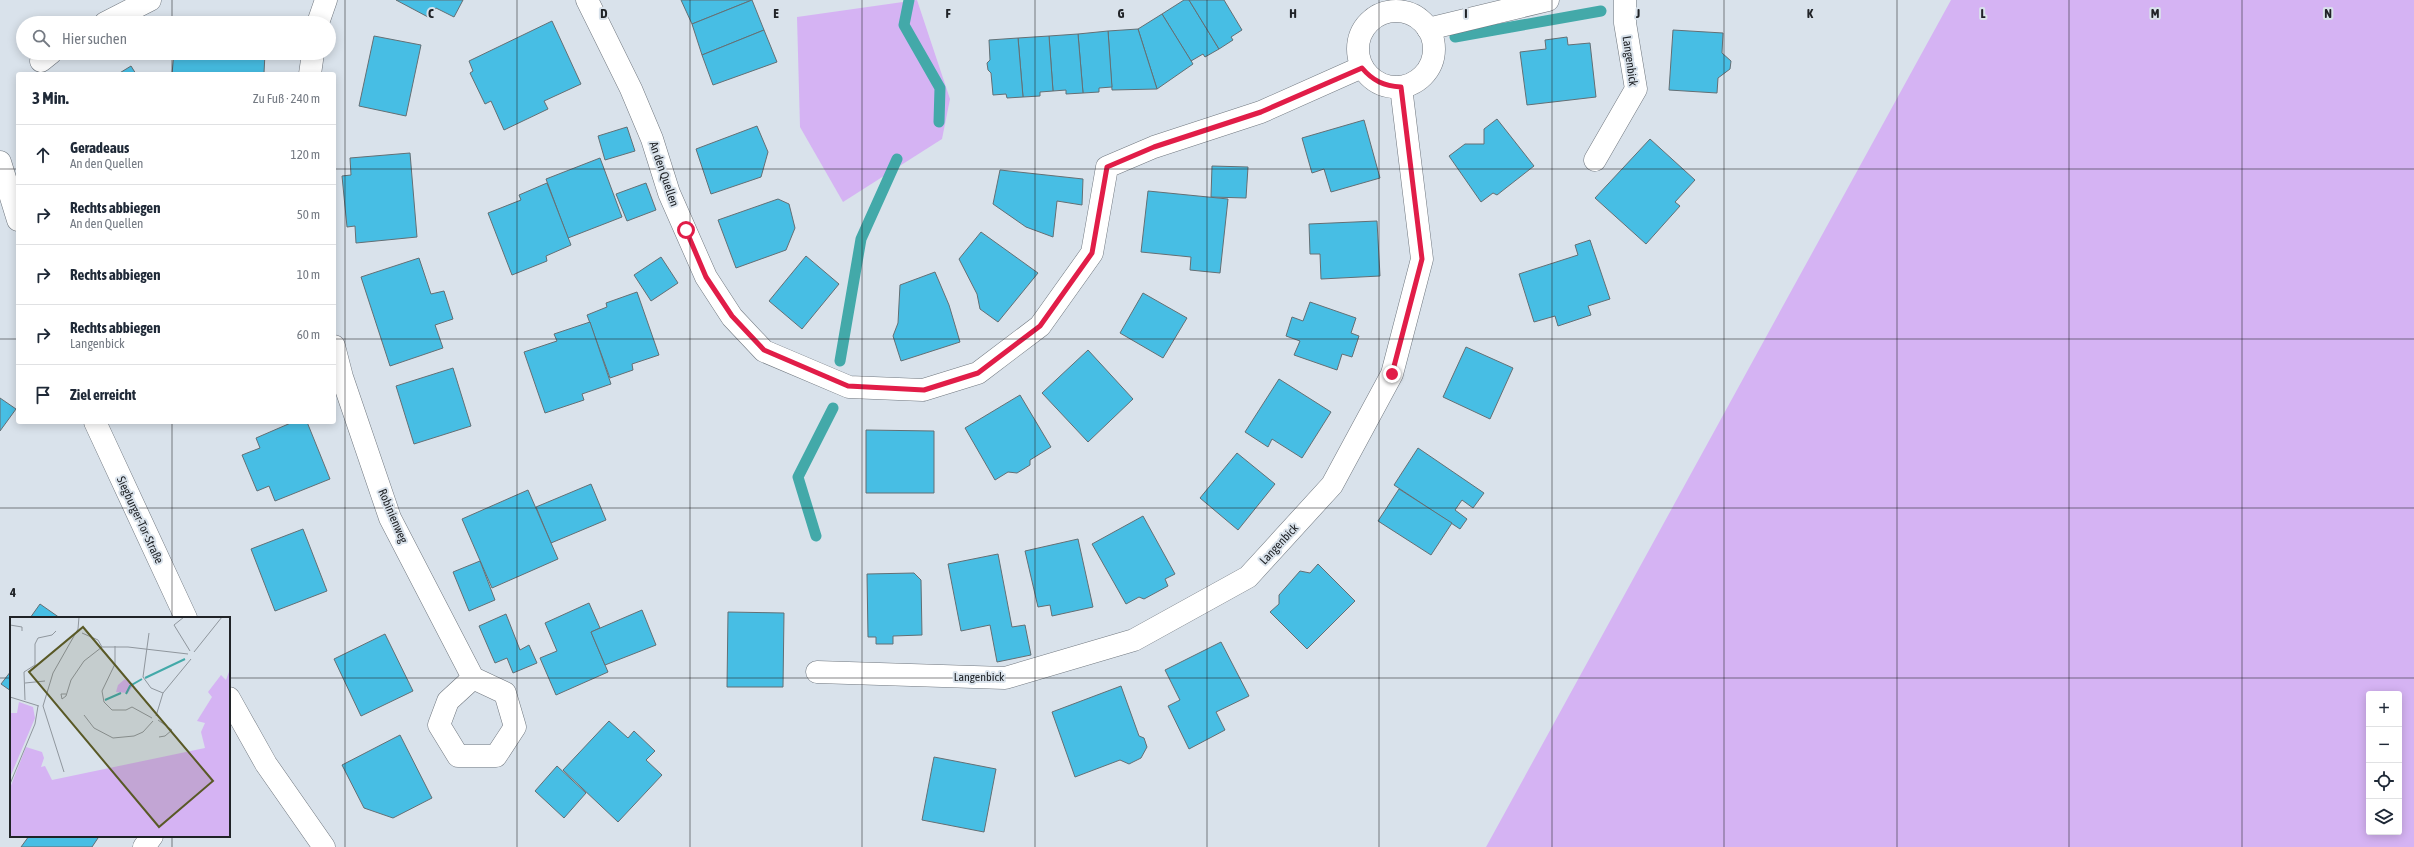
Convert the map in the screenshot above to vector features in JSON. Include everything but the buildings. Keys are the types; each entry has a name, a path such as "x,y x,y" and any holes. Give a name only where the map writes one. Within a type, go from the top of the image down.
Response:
{"street":[{"path":"119,16 150,0"},
{"path":"320,16 326,0"},
{"name":"An den Quellen","path":"587,0 631,89 652,139 669,193 706,277 732,316 764,350 848,386 924,390 978,373 1040,326 1092,253 1107,167 1154,147 1261,112 1362,68"},
{"path":"1428,29 1548,0"},
{"name":"Langenbick","path":"1595,160 1636,89 1625,23 1625,0"},
{"path":"1372,8 1411,14 1421,20 1428,29 1433,41 1434,53 1430,65 1423,75 1413,83 1401,87 1379,83 1369,77 1362,68 1358,56 1358,44 1361,33 1368,23 1372,8"},
{"path":"310,72 312,60"},
{"name":"Langenbick","path":"817,672 1005,678 1134,640 1248,577 1332,485 1392,374 1422,259 1401,87"},
{"path":"0,162 16,214"},
{"name":"Robinienweg","path":"336,354 342,377 390,518 473,678"},
{"name":"Siegburger-Tor-Straße","path":"96,424 186,617"},
{"path":"230,700 266,764 324,847"},
{"path":"144,847 151,837"}],"shaded area":[{"path":"917,0 950,99 942,139 843,202 800,127 797,17"},
{"path":"1951,0 2414,0 2414,847 1486,847"}],"waterway":[{"path":"909,0 904,25 940,88 939,122"},
{"path":"1455,37 1601,11"},
{"path":"840,361 861,239 897,159"},
{"path":"816,536 798,477 833,408"}],"route":[{"path":"686,230 706,277 732,316 764,350 848,386 924,390 978,373 1040,326 1092,253 1107,167 1154,147 1261,112 1362,68 1369,77 1379,83 1401,87 1422,259 1392,374"}]}
